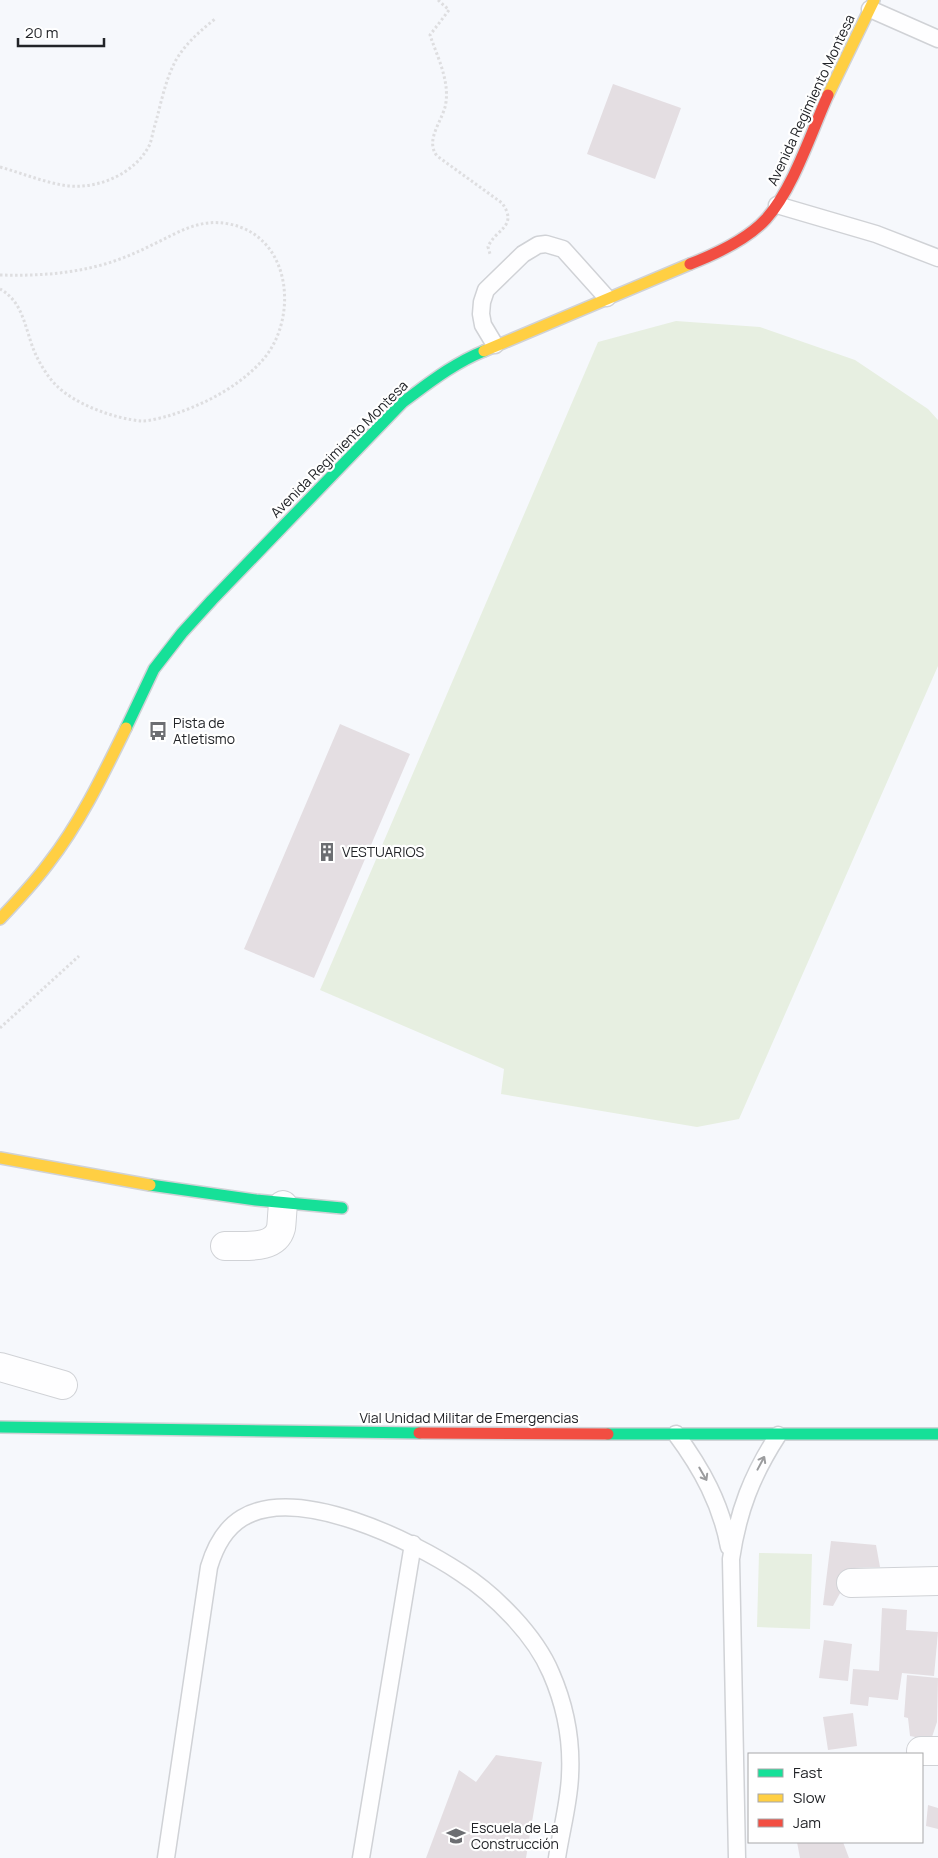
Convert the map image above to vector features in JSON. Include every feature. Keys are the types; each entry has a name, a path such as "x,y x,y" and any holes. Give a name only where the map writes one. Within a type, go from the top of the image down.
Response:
{"street":[{"name":"Avenida Regimiento Montesa","path":"0,919 36,880 81,816 154,669 183,631 402,402 471,356 708,258 750,233 765,220 787,188 872,4"},
{"path":"0,1158 138,1184 283,1204 342,1208"},
{"path":"225,1246 265,1245 275,1239 280,1229 283,1204"},
{"path":"0,1368 63,1385"},
{"name":"Vial Unidad Militar de Emergencias","path":"0,1427 778,1435 938,1434"},
{"path":"851,1583 938,1581"}],"lane":[{"path":"872,4 938,38"},
{"path":"777,205 876,234 938,258"},
{"path":"495,345 484,326 481,314 486,290 530,249 546,244 563,250 608,298"},
{"path":"676,1434 708,1483 719,1508 731,1559 737,1858"},
{"path":"731,1559 736,1530 754,1474 778,1435"},
{"path":"166,1858 209,1566 214,1552 230,1527 256,1511 286,1506 324,1512 362,1523 414,1544 462,1573 489,1595 515,1620 537,1646 551,1671 563,1707 570,1751 570,1777 557,1858"},
{"path":"361,1858 414,1544"}],"path":[{"path":"438,0 449,10 430,35 444,75 446,104 433,138 432,146 437,156 502,203 506,209 508,216 506,226 490,242 488,247 489,252 505,272"},
{"path":"0,167 63,185 79,186 95,185 111,180 126,171 140,159 150,144 168,77 176,60 200,30 215,19"},
{"path":"0,276 33,276 69,272 104,264 129,256 190,226 217,222 231,224 246,230 260,238 272,250 280,268 284,286 285,306 280,330 270,351 260,364 215,397 167,416 144,421 102,412 86,405 57,386 35,354 20,310 14,299 0,289"},
{"path":"0,1028 79,956"}],"shaded area":[{"path":"676,321 760,327 855,360 928,409 938,420 938,666 739,1119 697,1127 501,1094 504,1069 320,990 598,342"},
{"path":"759,1553 812,1554 810,1629 757,1627"}],"building":[{"path":"613,84 681,108 655,179 587,154"},
{"name":"VESTUARIOS","path":"340,724 410,754 314,978 244,949"},
{"path":"831,1541 876,1545 880,1567 854,1568 833,1606 823,1605"},
{"path":"882,1608 907,1610 906,1630 938,1632 934,1676 902,1673 898,1700 869,1697 868,1706 850,1704 853,1669 879,1671"},
{"path":"824,1640 852,1644 848,1681 819,1678"},
{"path":"907,1675 938,1678 937,1722 931,1740 910,1736 908,1718 904,1717"},
{"path":"853,1713 857,1746 828,1750 823,1717"},
{"path":"496,1755 542,1762 526,1858 426,1858 459,1770 476,1782"},
{"path":"928,1805 938,1808 938,1829 926,1826"},
{"path":"797,1843 843,1843 849,1858 800,1858"}],"traffic: fast":[{"path":"126,728 154,669 182,633 212,600 403,402 452,367 484,351"},
{"path":"150,1185 256,1200 342,1208"},
{"path":"0,1427 419,1433"},
{"path":"608,1434 938,1434"}],"traffic: slow":[{"path":"828,95 874,0"},
{"path":"484,351 690,264"},
{"path":"0,919 37,879 60,848 100,781 126,728"},
{"path":"0,1158 150,1185"}],"traffic: jam":[{"path":"690,264 740,240 758,227 776,207 801,160 828,95"},
{"path":"419,1433 608,1434"}],"place":[{"name":"Pista de Atletismo","path":"158,731"},
{"name":"VESTUARIOS","path":"327,852"},
{"name":"Escuela de La Construcción","path":"456,1836"}]}
